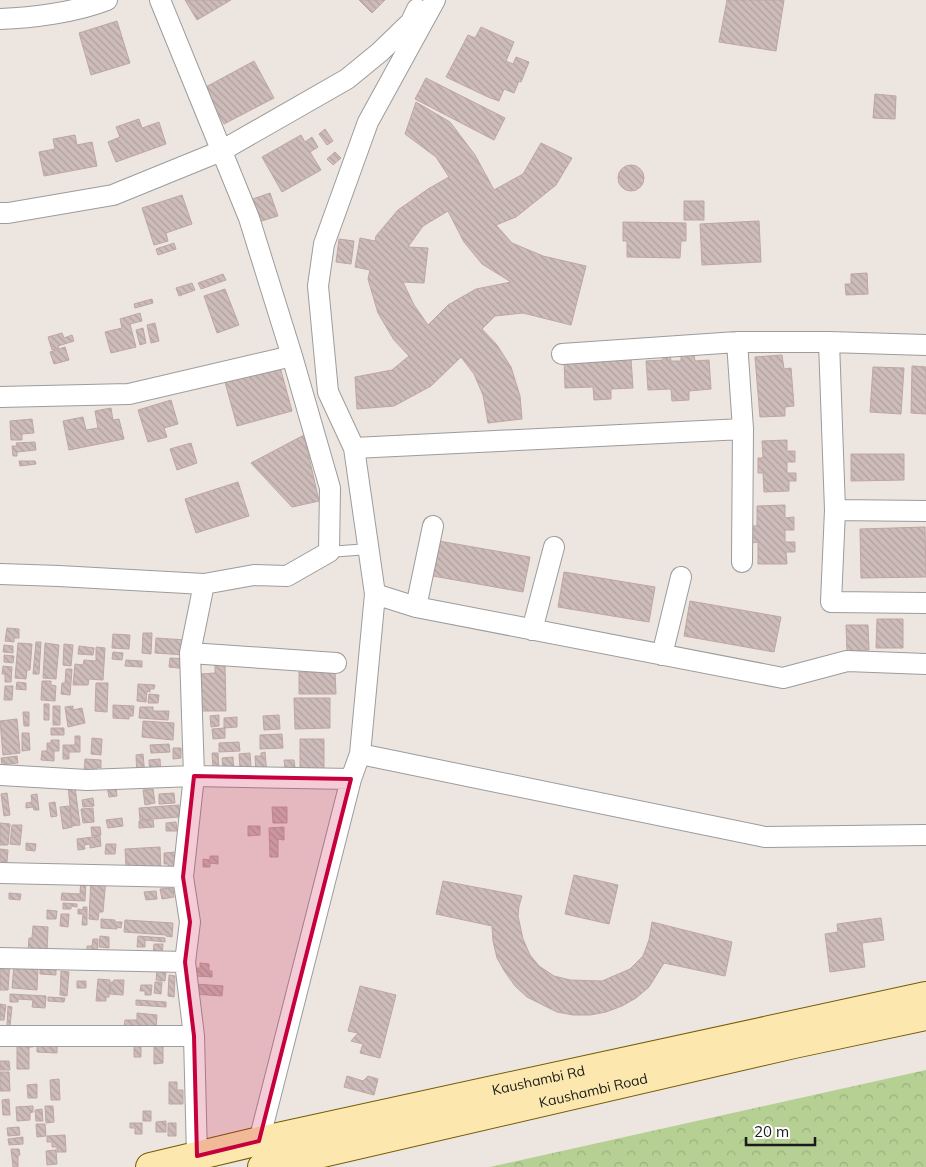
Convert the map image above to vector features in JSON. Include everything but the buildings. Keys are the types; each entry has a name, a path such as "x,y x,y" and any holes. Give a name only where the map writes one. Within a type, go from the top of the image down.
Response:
{"main road":[{"name":"Kaushambi Rd","path":"150,1167 197,1156 260,1154 926,996"},
{"name":"Kaushambi Road","path":"260,1154 926,1016"}],"street":[{"path":"0,19 24,18 94,5 107,0"},
{"path":"0,574 204,584 254,575 287,576 329,552 330,488 292,356 249,218 160,0"},
{"path":"0,213 113,195 221,150 347,79 380,52 411,22 422,0"},
{"path":"260,1154 351,779 360,754 375,594 354,448 328,392 318,286 324,244 368,122 435,0"},
{"path":"737,342 743,428 742,562"},
{"path":"562,354 737,342 926,345"},
{"path":"828,342 835,510 831,602 926,603"},
{"path":"0,397 129,394 292,356"},
{"path":"354,448 743,428"},
{"path":"835,510 926,511"},
{"path":"416,608 433,526"},
{"path":"532,630 554,547"},
{"path":"662,655 681,576"},
{"path":"197,1156 194,1036 185,962 190,922 183,878 194,776 190,653 204,584"},
{"path":"375,594 416,608 783,678 847,662 926,664"},
{"path":"190,653 336,663"},
{"path":"360,754 765,837 926,835"},
{"path":"0,775 87,780 194,776 351,779"},
{"path":"0,873 183,878"},
{"path":"0,958 185,962"},
{"path":"0,1036 194,1036"}],"lane":[{"path":"329,552 368,549"}],"highlighted area":[{"path":"194,776 351,779 259,1141 197,1156 194,1036 185,962 190,922 183,877"}],"green space":[{"path":"926,1070 926,1167 490,1167"}]}
